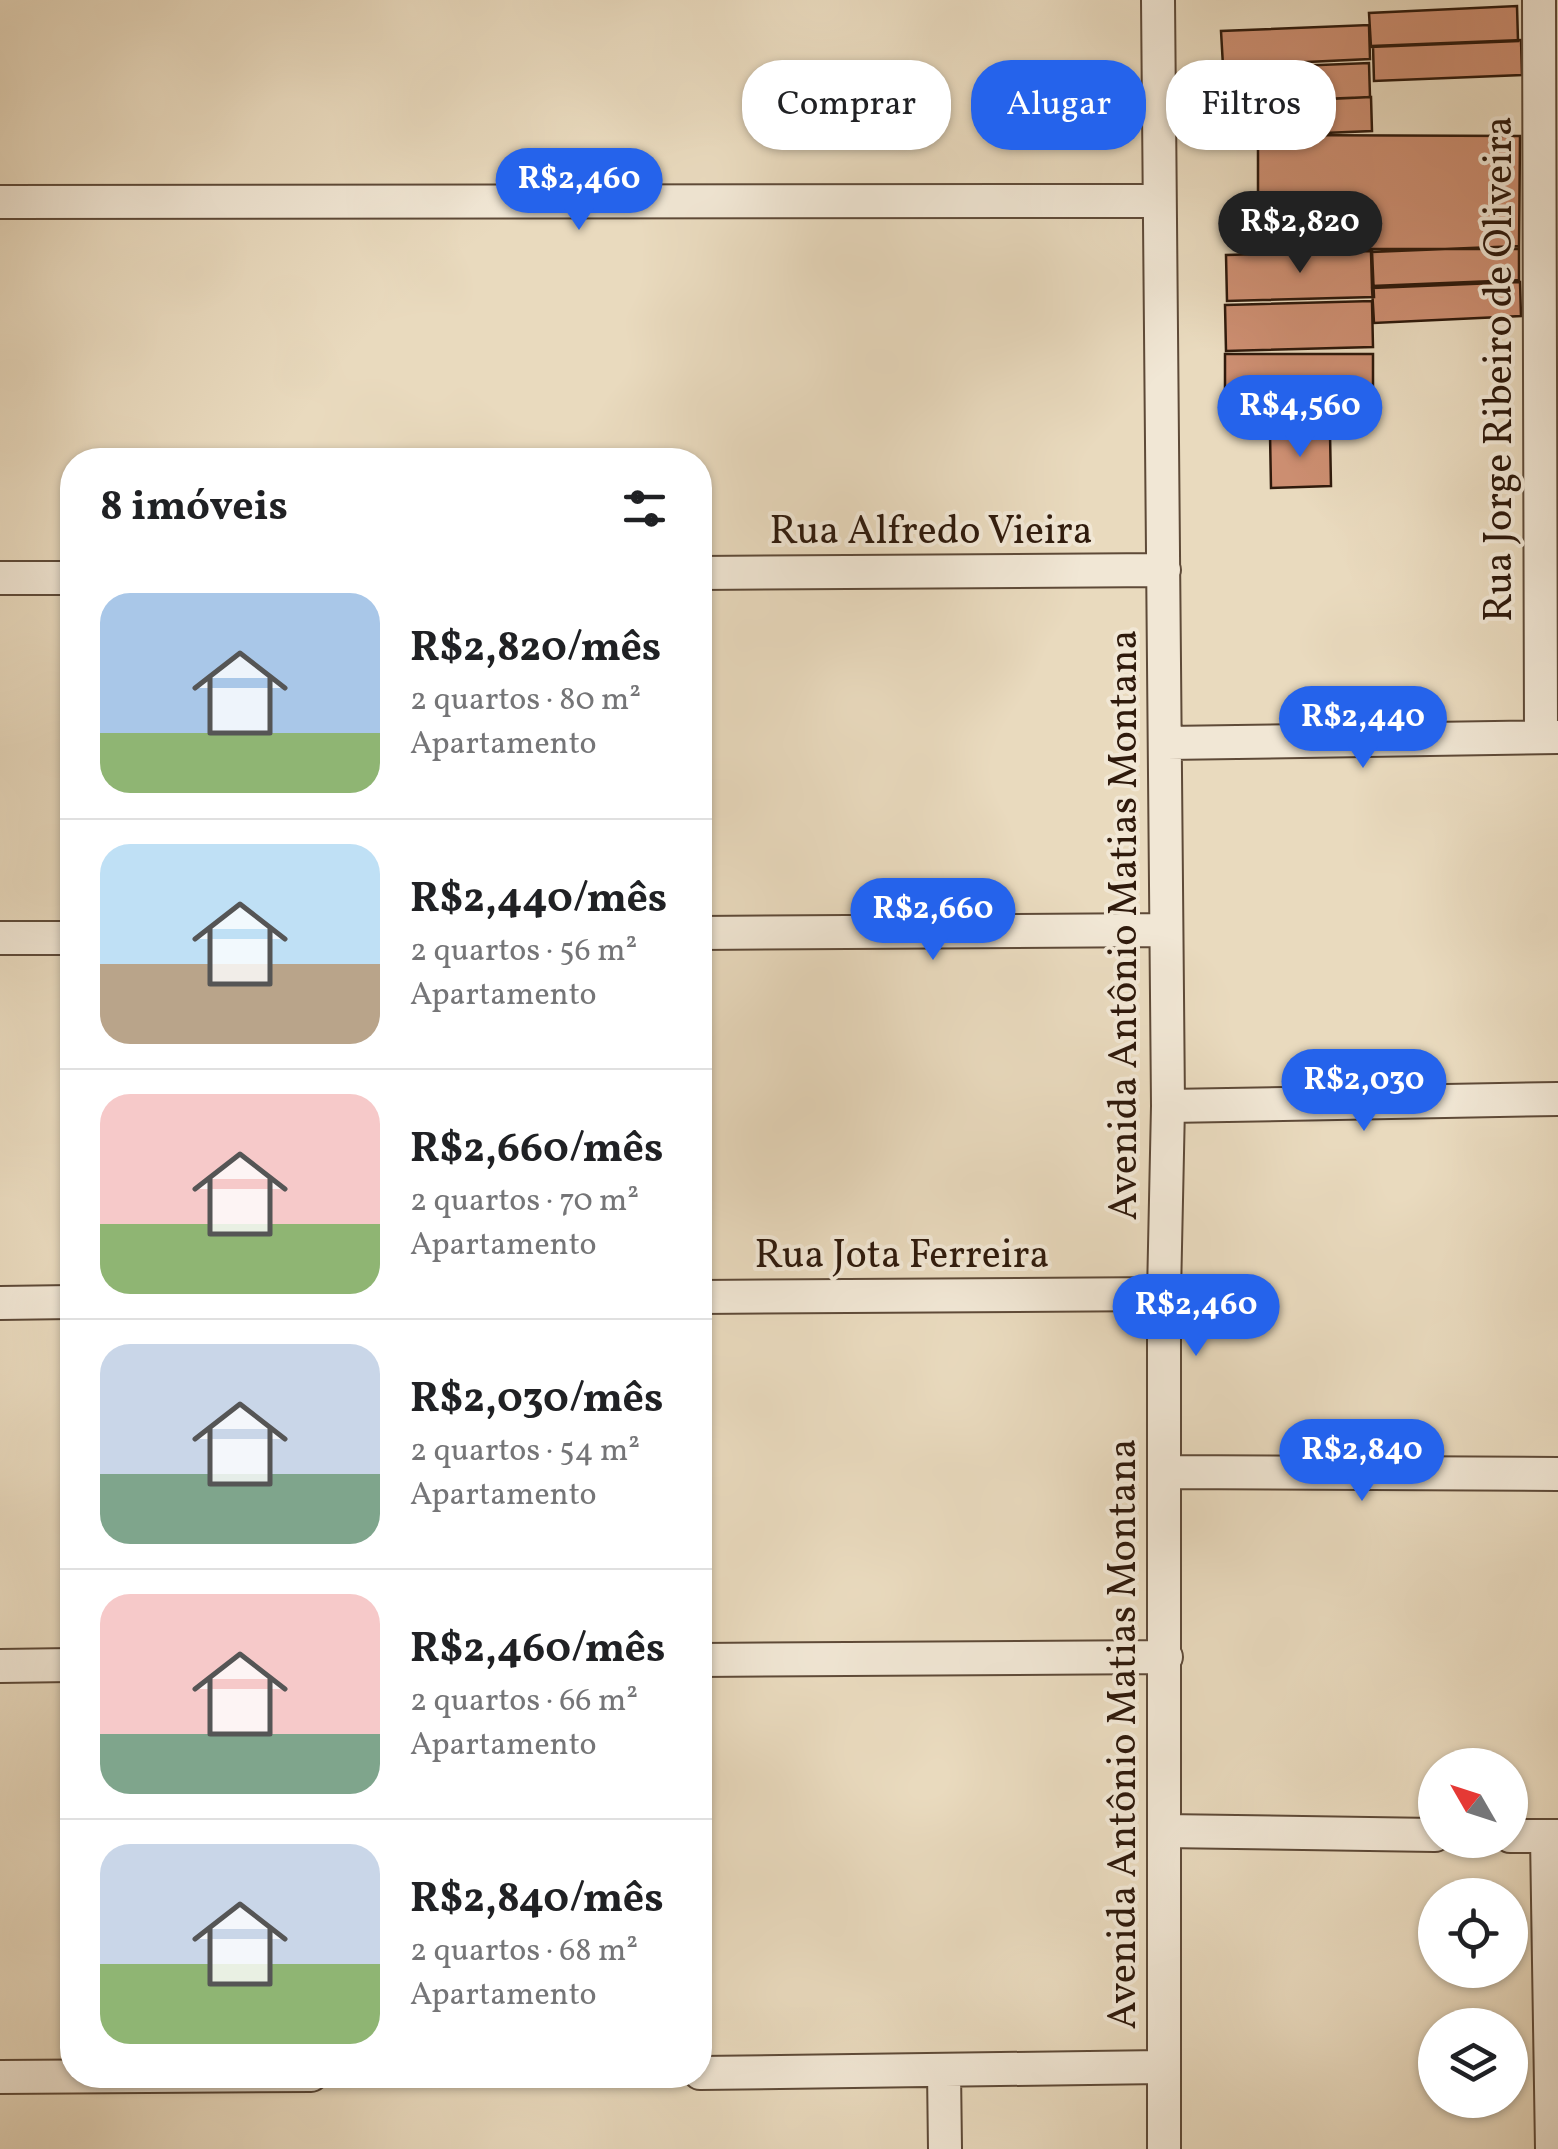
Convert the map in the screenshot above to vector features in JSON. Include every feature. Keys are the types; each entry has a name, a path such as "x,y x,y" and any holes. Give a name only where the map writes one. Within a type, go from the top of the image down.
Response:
{"street":[{"name":"Avenida Antônio Matias Montana","path":"1158,0 1167,744 1164,2149"},
{"name":"Rua Jorge Ribeiro de Oliveira","path":"1539,0 1549,737"},
{"path":"0,202 1158,200"},
{"name":"Rua Alfredo Vieira","path":"712,573 1164,570"},
{"path":"0,578 60,578"},
{"path":"1167,744 1549,737"},
{"path":"712,933 1166,930"},
{"path":"0,938 60,938"},
{"path":"1168,1106 1558,1099"},
{"name":"Rua Jota Ferreira","path":"712,1298 1164,1294"},
{"path":"0,1303 60,1302"},
{"path":"1166,1472 1558,1474"},
{"path":"712,1660 1166,1657"},
{"path":"0,1666 60,1665"},
{"path":"1165,1831 1418,1835"},
{"path":"1552,2149 1553,1836"},
{"path":"712,2072 1162,2066"},
{"path":"944,2071 945,2149"},
{"path":"0,2077 60,2077"}],"building":[{"path":"1517,6 1518,41 1371,47 1369,13"},
{"path":"1369,25 1370,59 1223,60 1221,31"},
{"path":"1521,40 1522,75 1374,81 1373,46"},
{"path":"1369,63 1370,97 1336,99 1336,64"},
{"path":"1371,97 1372,131 1336,132 1336,98"},
{"path":"1336,135 1520,136 1519,249 1258,249 1258,150 1336,150"},
{"path":"1519,246 1519,280 1372,286 1371,252"},
{"path":"1372,251 1374,297 1227,301 1226,255"},
{"path":"1520,282 1521,316 1374,323 1372,288"},
{"path":"1372,301 1373,347 1226,351 1225,305"},
{"path":"1225,354 1373,354 1373,425 1225,425"},
{"path":"1330,433 1331,486 1271,488 1270,434"}]}
